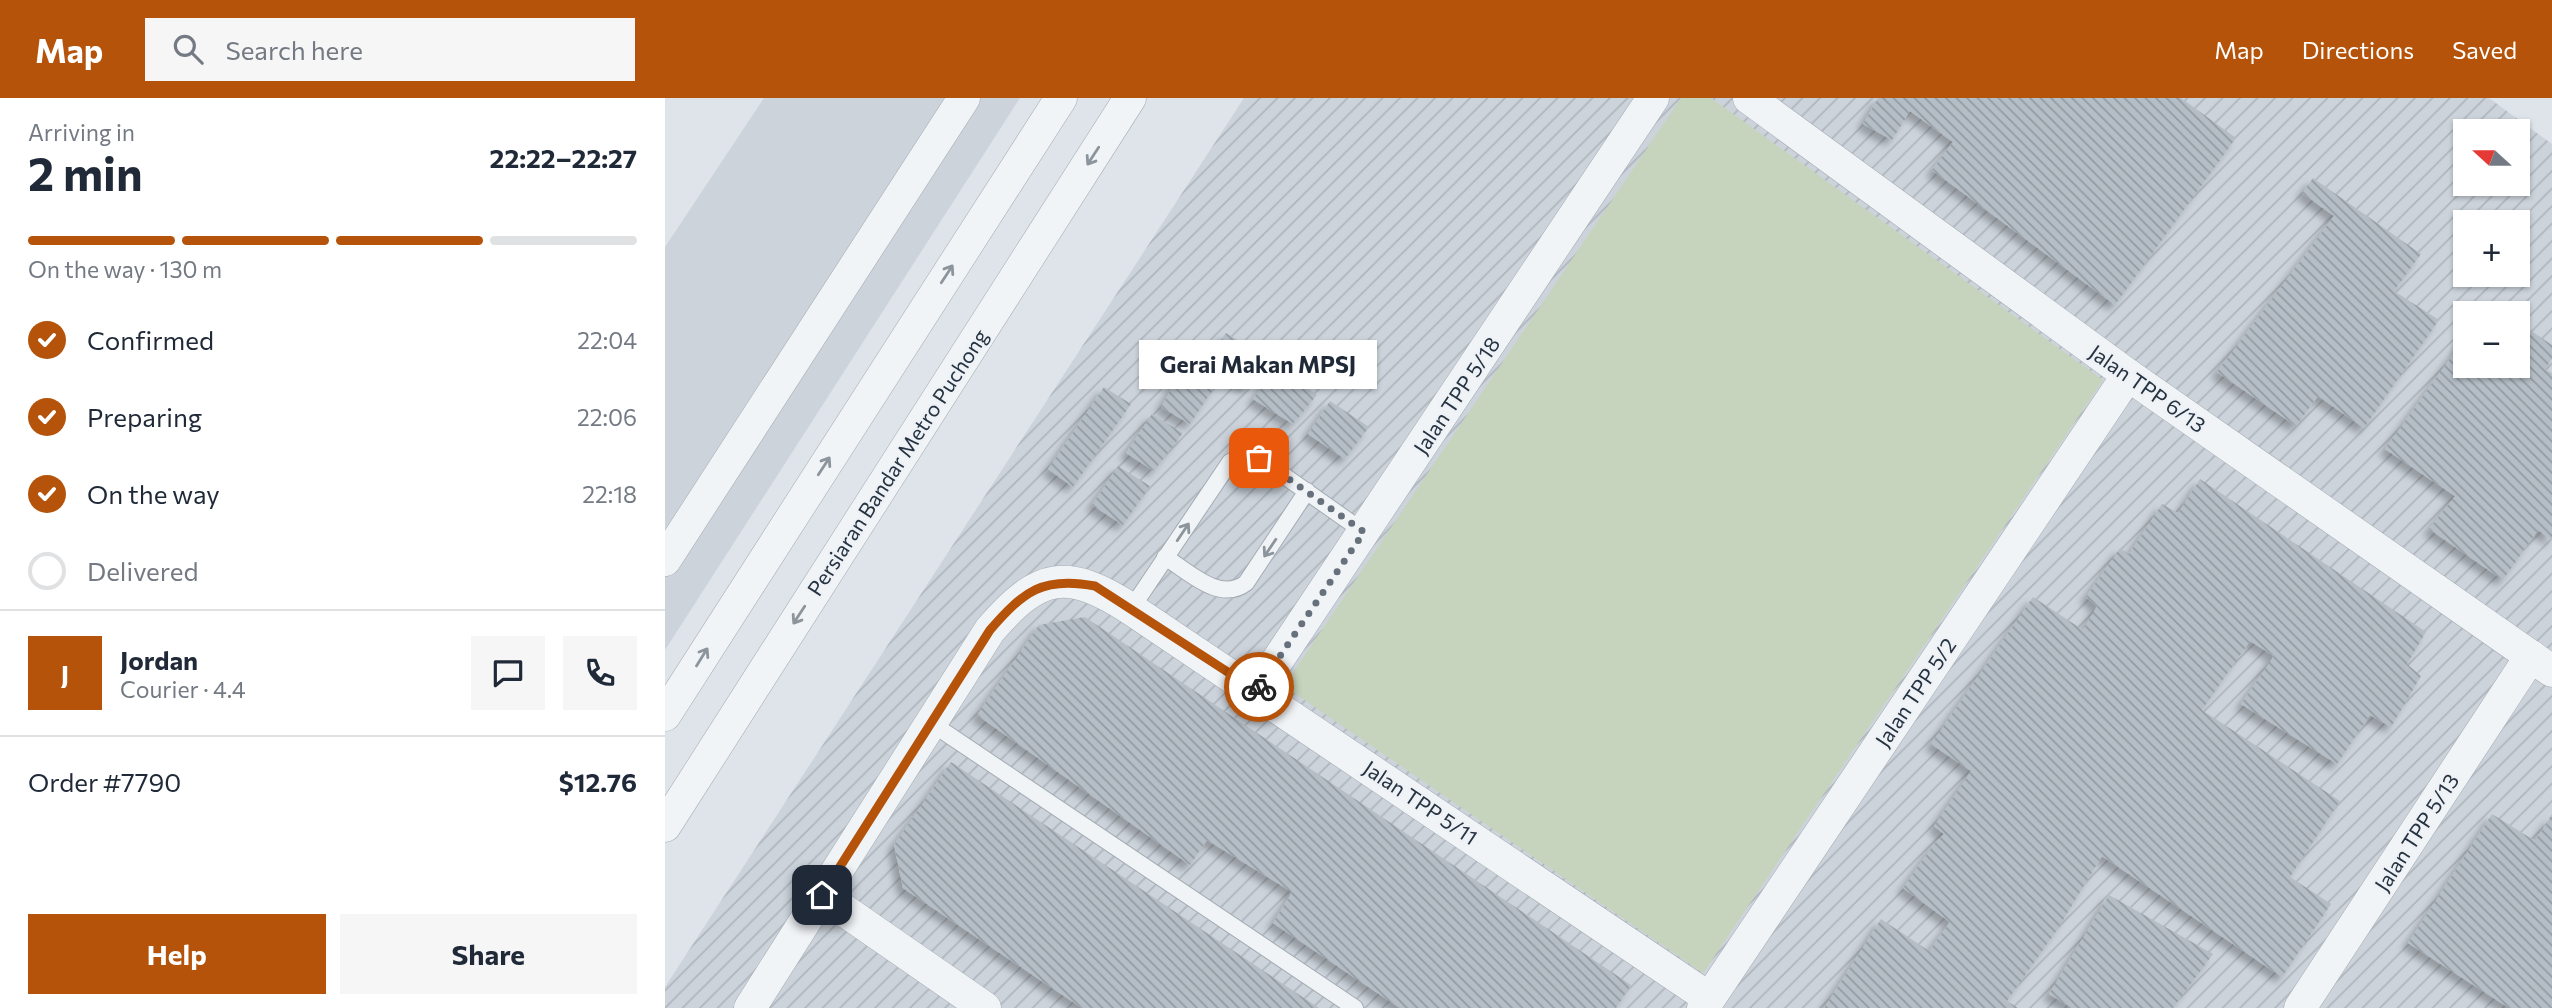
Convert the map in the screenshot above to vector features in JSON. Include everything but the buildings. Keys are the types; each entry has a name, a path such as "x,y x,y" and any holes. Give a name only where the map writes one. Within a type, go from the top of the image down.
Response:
{"street":[{"path":"665,560 964,98"},
{"path":"665,715 1061,98"},
{"name":"Persiaran Bandar Metro Puchong","path":"665,826 1130,98"},
{"name":"Jalan TPP 5/18","path":"1257,691 1653,98"},
{"name":"Jalan TPP 6/13","path":"1749,98 2128,376 2541,663"},
{"name":"Jalan TPP 5/2","path":"1706,1003 2128,376"},
{"name":"Jalan TPP 5/11","path":"750,1008 990,630 1011,605 1039,587 1065,580 1095,586 1257,691 1706,1003"},
{"name":"Jalan TPP 5/13","path":"2300,1008 2541,663"},
{"path":"822,895 985,1008"}],"lane":[{"path":"1131,608 1230,462 1244,454 1259,458 1364,532"},
{"path":"1165,557 1213,587 1235,592 1246,583 1307,491"},
{"path":"931,723 1355,1008"}],"shaded area":[{"path":"764,98 1020,98 665,650 665,247"},
{"path":"1244,98 2489,98 2518,119 2453,119 2453,196 2531,196 2531,129 2552,144 2552,1008 665,1008 665,987"}],"green space":[{"path":"1681,98 1711,98 2103,380 1703,973 1284,686"}],"way so far":[{"path":"1259,458 1364,532 1259,687"}],"place":[{"name":"Gerai Makan MPSJ","path":"1259,458"}],"route":[{"path":"822,895 990,630 1011,605 1039,587 1065,580 1095,586 1257,691 1259,687"}]}
